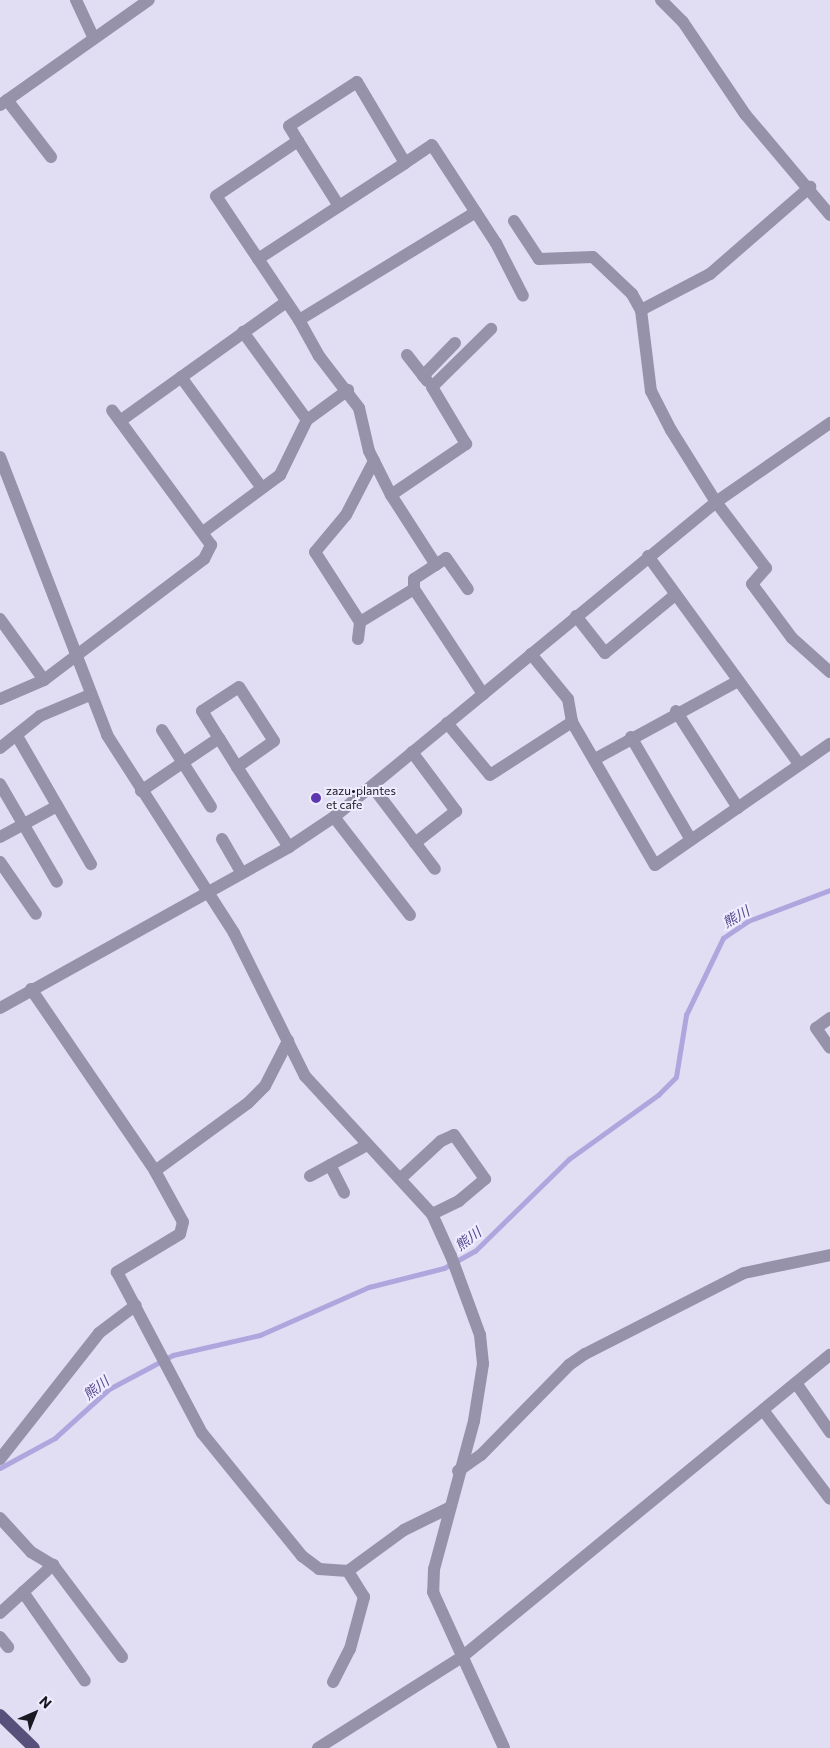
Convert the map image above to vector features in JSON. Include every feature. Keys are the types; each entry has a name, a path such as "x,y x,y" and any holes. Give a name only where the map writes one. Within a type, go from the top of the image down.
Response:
{"main road":[{"path":"0,1715 34,1748"}],"street":[{"path":"76,0 94,36"},
{"path":"51,156 3,103 94,36 149,0"},
{"path":"661,0 683,22 745,114 810,187 830,214"},
{"path":"339,206 289,126 357,82 405,163"},
{"path":"298,141 216,196 299,320 319,356 348,390 359,408 374,462 391,495 436,565"},
{"path":"258,259 432,145 476,212 523,296"},
{"path":"641,310 710,274 810,187"},
{"path":"299,320 476,212"},
{"path":"514,221 539,259 593,257 632,294 641,310 651,391 716,502 766,568 752,584 792,638 830,672"},
{"path":"0,699 44,680 204,559 211,544 116,416 181,377 286,302"},
{"path":"432,387 491,329"},
{"path":"242,332 307,420"},
{"path":"423,376 454,343"},
{"path":"391,495 466,444 432,387 407,355"},
{"path":"181,377 262,488"},
{"path":"203,532 280,475 307,420 348,390"},
{"path":"0,1008 288,847 334,817 648,556 716,502 830,423"},
{"path":"0,457 78,654 90,695 107,736 234,933 305,1076 432,1214 451,1256 480,1334 483,1364 474,1421 458,1471 434,1569 433,1592 504,1748"},
{"path":"358,639 360,622 315,552 346,515 374,462"},
{"path":"648,556 800,765"},
{"path":"468,589 446,558 414,579 414,589 483,694"},
{"path":"360,622 414,589"},
{"path":"576,616 605,653 675,595"},
{"path":"0,619 44,680"},
{"path":"530,654 568,699 572,722 656,865 830,744"},
{"path":"595,759 676,711 738,681"},
{"path":"237,766 274,741 239,687 202,711 288,847"},
{"path":"0,748 40,716 90,695"},
{"path":"676,711 738,808"},
{"path":"447,723 490,775 572,722"},
{"path":"162,730 212,807"},
{"path":"17,736 91,864"},
{"path":"632,737 691,840"},
{"path":"141,791 219,738"},
{"path":"412,752 456,811 415,843"},
{"path":"0,784 57,882"},
{"path":"372,786 435,869"},
{"path":"0,837 57,806"},
{"path":"334,817 410,914"},
{"path":"222,839 242,873"},
{"path":"0,862 36,914"},
{"path":"31,989 156,1171 183,1222 180,1234 117,1272 166,1360 202,1433 302,1556 319,1570 348,1571 404,1530 449,1508"},
{"path":"830,1018 816,1028 830,1048"},
{"path":"156,1171 248,1103 265,1086 288,1041"},
{"path":"400,1179 441,1141 454,1135 485,1178 458,1201 432,1214"},
{"path":"310,1176 367,1145"},
{"path":"330,1165 344,1192"},
{"path":"458,1471 481,1455 569,1364 585,1354 744,1273 830,1255"},
{"path":"0,1459 99,1333 136,1305"},
{"path":"318,1748 462,1657 830,1355"},
{"path":"796,1383 830,1432"},
{"path":"763,1410 830,1499"},
{"path":"0,1518 31,1552 53,1565 122,1657"},
{"path":"0,1614 53,1565"},
{"path":"333,1682 350,1649 364,1597 348,1571"},
{"path":"23,1592 85,1681"}],"waterway":[{"name":"熊川","path":"0,1468 55,1438 109,1389 173,1355 260,1335 369,1287 444,1268 475,1251 569,1159 658,1095 676,1077 686,1015 723,938 748,921 830,890"}],"place":[{"name":"zazu•plantes et cafe","path":"316,798"}]}
